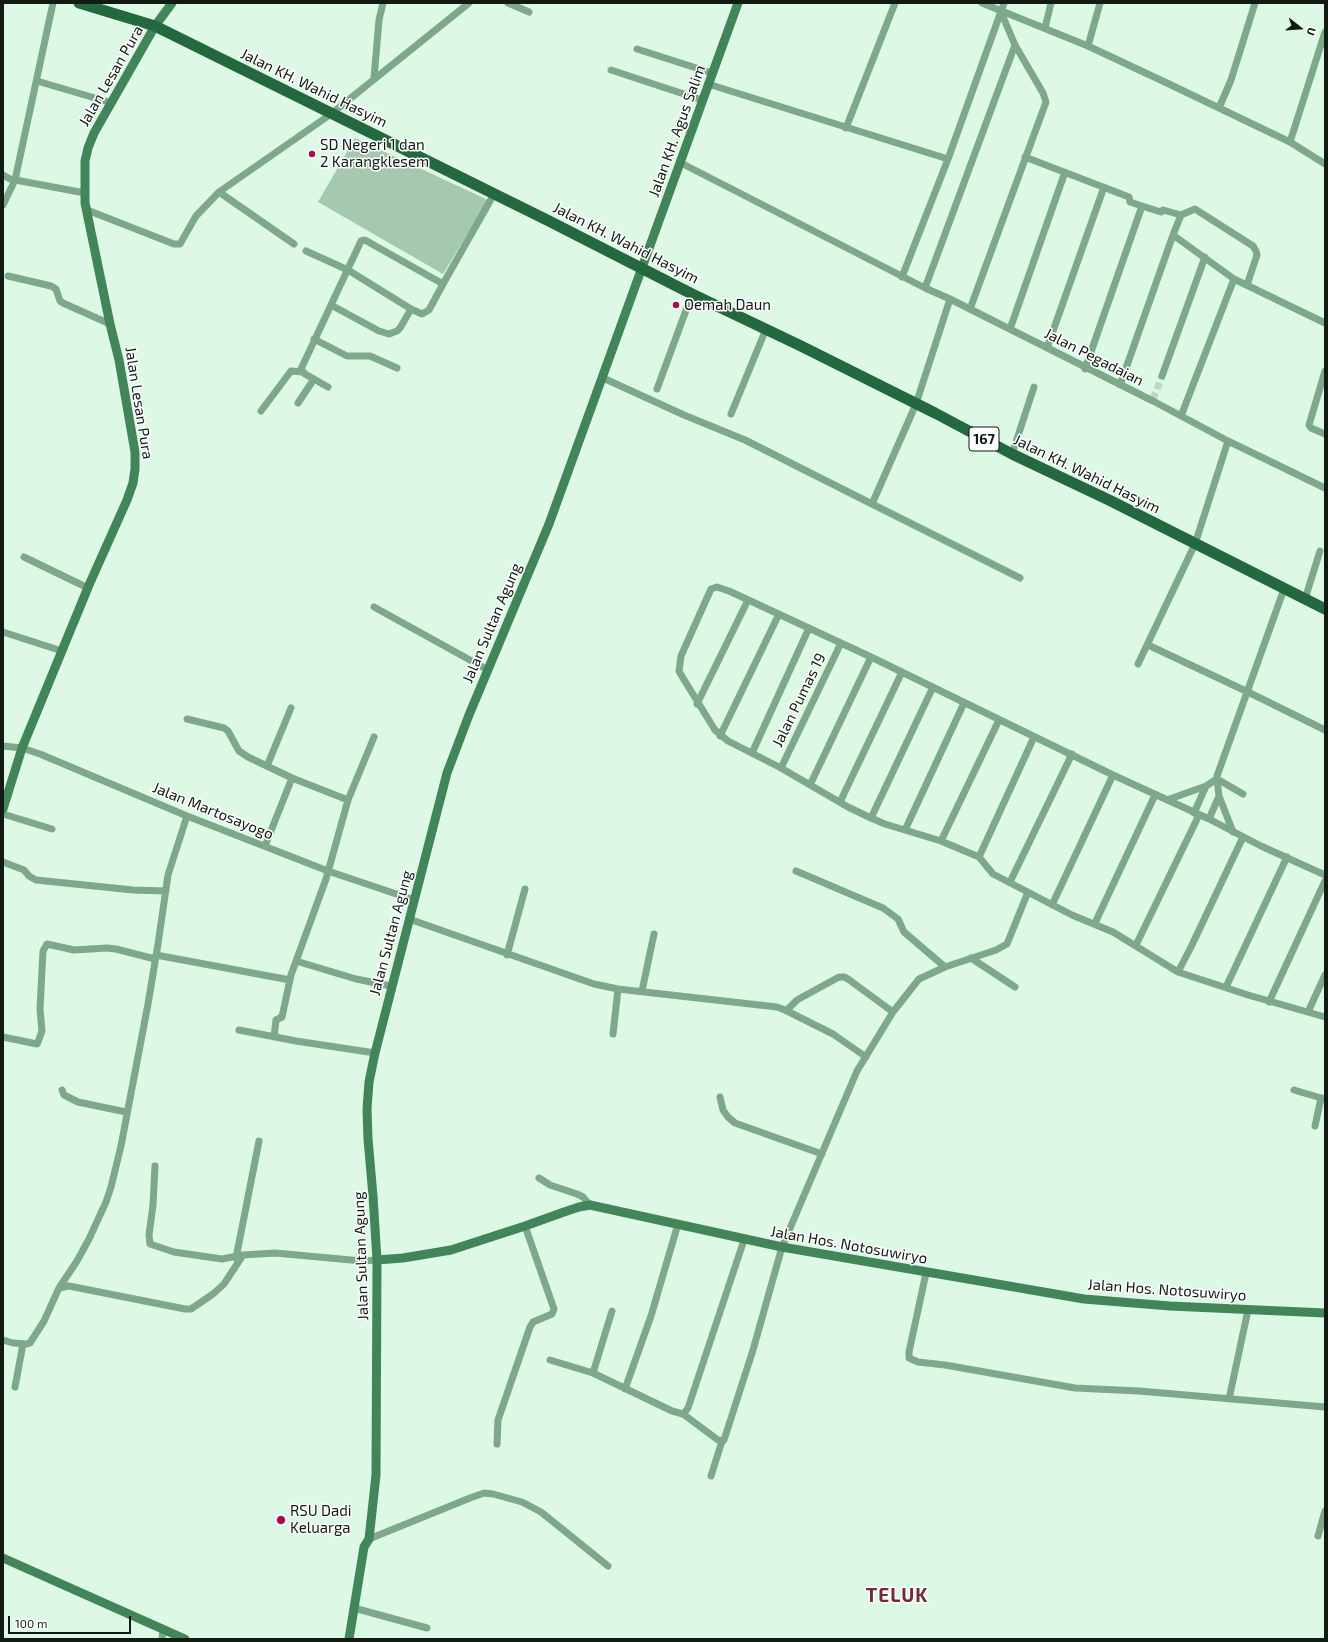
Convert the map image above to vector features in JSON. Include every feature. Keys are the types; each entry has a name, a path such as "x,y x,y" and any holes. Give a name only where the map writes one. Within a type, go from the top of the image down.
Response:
{"main road":[{"name":"Jalan KH. Wahid Hasyim","path":"79,3 155,26 643,268 692,294 766,329 1012,454 1111,501 1325,609"}],"street":[{"path":"3,205 15,180 54,3"},
{"name":"Jalan Lesan Pura","path":"3,809 22,748 133,483 135,452 119,360 110,324 87,210 85,193 85,161 94,133 155,26 172,3"},
{"path":"374,78 379,20 383,3"},
{"path":"87,210 177,245 180,244 196,216 219,192 332,114 374,78 469,3"},
{"path":"508,3 529,12"},
{"name":"Jalan KH. Agus Salim","path":"643,268 738,3"},
{"path":"846,128 895,3"},
{"path":"982,3 1088,46 1290,142 1325,164"},
{"path":"970,309 1046,102 1046,97 1015,45 1005,13 1004,3"},
{"path":"1045,28 1051,3"},
{"path":"1088,46 1100,3"},
{"path":"1219,108 1225,96 1255,3"},
{"path":"902,277 948,159 986,48 1005,13"},
{"path":"1290,142 1325,32"},
{"path":"925,288 1015,45"},
{"path":"637,49 712,73"},
{"path":"611,70 702,100"},
{"path":"37,81 112,103"},
{"path":"708,84 948,159"},
{"path":"1025,157 1129,197 1130,202 1161,212 1163,210 1181,215 1194,209 1253,246 1257,255 1247,285"},
{"name":"Jalan Pegadaian","path":"681,163 902,277 970,309 1120,386 1153,400 1228,441 1325,488"},
{"path":"1010,329 1065,172"},
{"path":"3,175 15,180 85,193"},
{"path":"1047,348 1104,187"},
{"path":"219,192 294,244"},
{"path":"306,251 348,270 411,309 422,314 426,313 494,194"},
{"path":"1085,368 1142,206"},
{"path":"1120,386 1181,215"},
{"path":"1173,235 1234,279 1325,323"},
{"path":"302,372 302,364 348,270 359,244 364,240 443,284"},
{"path":"1162,376 1205,258"},
{"name":"Jalan Sultan Agung","path":"349,1639 364,1547 369,1539 376,1475 377,1260 367,1109 369,1082 375,1052 447,773 488,670 540,547 643,268"},
{"path":"8,276 51,286 56,289 60,301 63,303 110,324"},
{"path":"1181,416 1234,279"},
{"path":"657,389 692,294"},
{"path":"872,504 916,404 950,300"},
{"path":"331,305 379,331 389,334 400,328 411,309"},
{"path":"731,414 766,329"},
{"path":"314,339 347,356 370,356 397,368"},
{"path":"261,411 291,371 302,372 328,387"},
{"path":"1325,371 1309,425 1311,428 1325,434"},
{"path":"603,378 684,415 744,440 1020,578"},
{"path":"298,403 314,379"},
{"path":"1012,454 1034,387"},
{"path":"1138,664 1195,544 1228,441"},
{"path":"1305,599 1320,551"},
{"path":"24,557 88,588"},
{"path":"1325,875 1113,775 871,657 729,591 713,587 708,593 681,656 678,666 679,671 698,704 720,736 871,818 941,842 979,857 993,874 1052,905 1095,924 1136,945 1178,972 1269,1002 1325,1017"},
{"path":"1233,832 1219,796 1217,779 1284,589"},
{"path":"698,704 748,600"},
{"path":"374,607 488,670"},
{"path":"720,736 779,614"},
{"path":"752,753 809,628"},
{"path":"3,632 62,651"},
{"name":"Jalan Pumas 19","path":"781,768 841,643"},
{"path":"1148,645 1325,730"},
{"path":"810,785 871,657"},
{"path":"840,802 902,672"},
{"path":"871,818 933,687"},
{"path":"906,830 964,703"},
{"path":"267,766 291,708"},
{"path":"187,719 224,728 228,731 239,751 292,778 348,800"},
{"path":"941,842 999,720"},
{"path":"979,857 1034,736"},
{"path":"274,1037 276,1020 282,1016 290,980 314,916 348,800 374,737"},
{"name":"Jalan Martosayogo","path":"3,746 22,748 40,754 187,816 328,871 414,900"},
{"path":"1010,882 1072,754"},
{"path":"1052,905 1113,775"},
{"path":"265,846 292,778"},
{"path":"1167,800 1206,786 1217,779"},
{"path":"1217,779 1243,794"},
{"path":"1136,945 1197,814 1206,786"},
{"path":"1095,924 1155,795"},
{"path":"1209,819 1219,796"},
{"path":"3,814 52,830"},
{"path":"3,1340 13,1344 23,1344 30,1343 34,1339 59,1288 78,1261 106,1202 121,1146 155,957 168,875 174,852 187,816"},
{"path":"1178,972 1192,946 1243,837"},
{"path":"1226,987 1287,857"},
{"path":"3,862 24,870 29,876 36,880 133,890 166,891"},
{"path":"796,871 883,908 898,919 904,932 945,967"},
{"path":"1269,1002 1325,881"},
{"path":"506,955 525,889"},
{"path":"711,1476 753,1350 782,1248 853,1079 893,1012 919,979 945,967 1002,948 1007,944 1028,892"},
{"path":"409,919 506,955 594,984 618,989 777,1007 787,1010 832,1034 866,1057"},
{"path":"642,991 654,934"},
{"path":"3,1037 37,1044 38,1042 42,1031 40,1009 43,951 47,944 74,950 107,948 116,949 290,980"},
{"path":"971,958 1015,987"},
{"path":"296,961 356,979 391,986"},
{"path":"1308,1012 1325,975"},
{"path":"787,1010 797,1000 839,977 844,977 893,1012"},
{"path":"613,1034 618,989"},
{"path":"239,1030 274,1037 375,1052"},
{"path":"62,1090 64,1095 78,1102 126,1112"},
{"path":"1294,1090 1323,1098 1315,1126"},
{"path":"720,1097 723,1110 735,1123 822,1154"},
{"path":"59,1288 69,1286 185,1309 191,1309 213,1294 224,1284 239,1257 259,1141"},
{"path":"155,1166 153,1205 149,1235 150,1244 174,1252 222,1259 256,1253 275,1253 362,1261 377,1260"},
{"path":"539,1178 550,1185 577,1194 590,1205"},
{"name":"Jalan Hos. Notosuwiryo","path":"377,1260 403,1258 451,1250 564,1212 590,1205 782,1248 1084,1299 1127,1303 1325,1313"},
{"path":"625,1389 651,1316 678,1224"},
{"path":"497,1444 498,1420 530,1327 533,1322 552,1314 554,1309 525,1226"},
{"path":"682,1414 688,1408 744,1240"},
{"path":"926,1273 909,1352 909,1358 914,1360 1075,1388 1325,1407"},
{"path":"1229,1399 1248,1310"},
{"path":"593,1374 612,1311"},
{"path":"15,1387 23,1344"},
{"path":"550,1360 593,1374 672,1411 682,1414 718,1440 722,1441"},
{"path":"369,1539 470,1498 484,1493 493,1494 522,1502 541,1512 608,1566"},
{"path":"1318,1536 1325,1511"},
{"path":"3,1558 163,1635 185,1639"},
{"path":"354,1608 427,1628"}],"green space":[{"path":"355,138 488,200 443,274 318,202"}],"tunnel":[{"path":"1153,399 1162,376"}],"place":[{"name":"SD Negeri 1 dan 2 Karangklesem","path":"312,154"},
{"name":"Oemah Daun","path":"676,305"},
{"name":"RSU Dadi Keluarga","path":"281,1520"}],"district":[{"name":"TELUK","path":"897,1596"}]}
